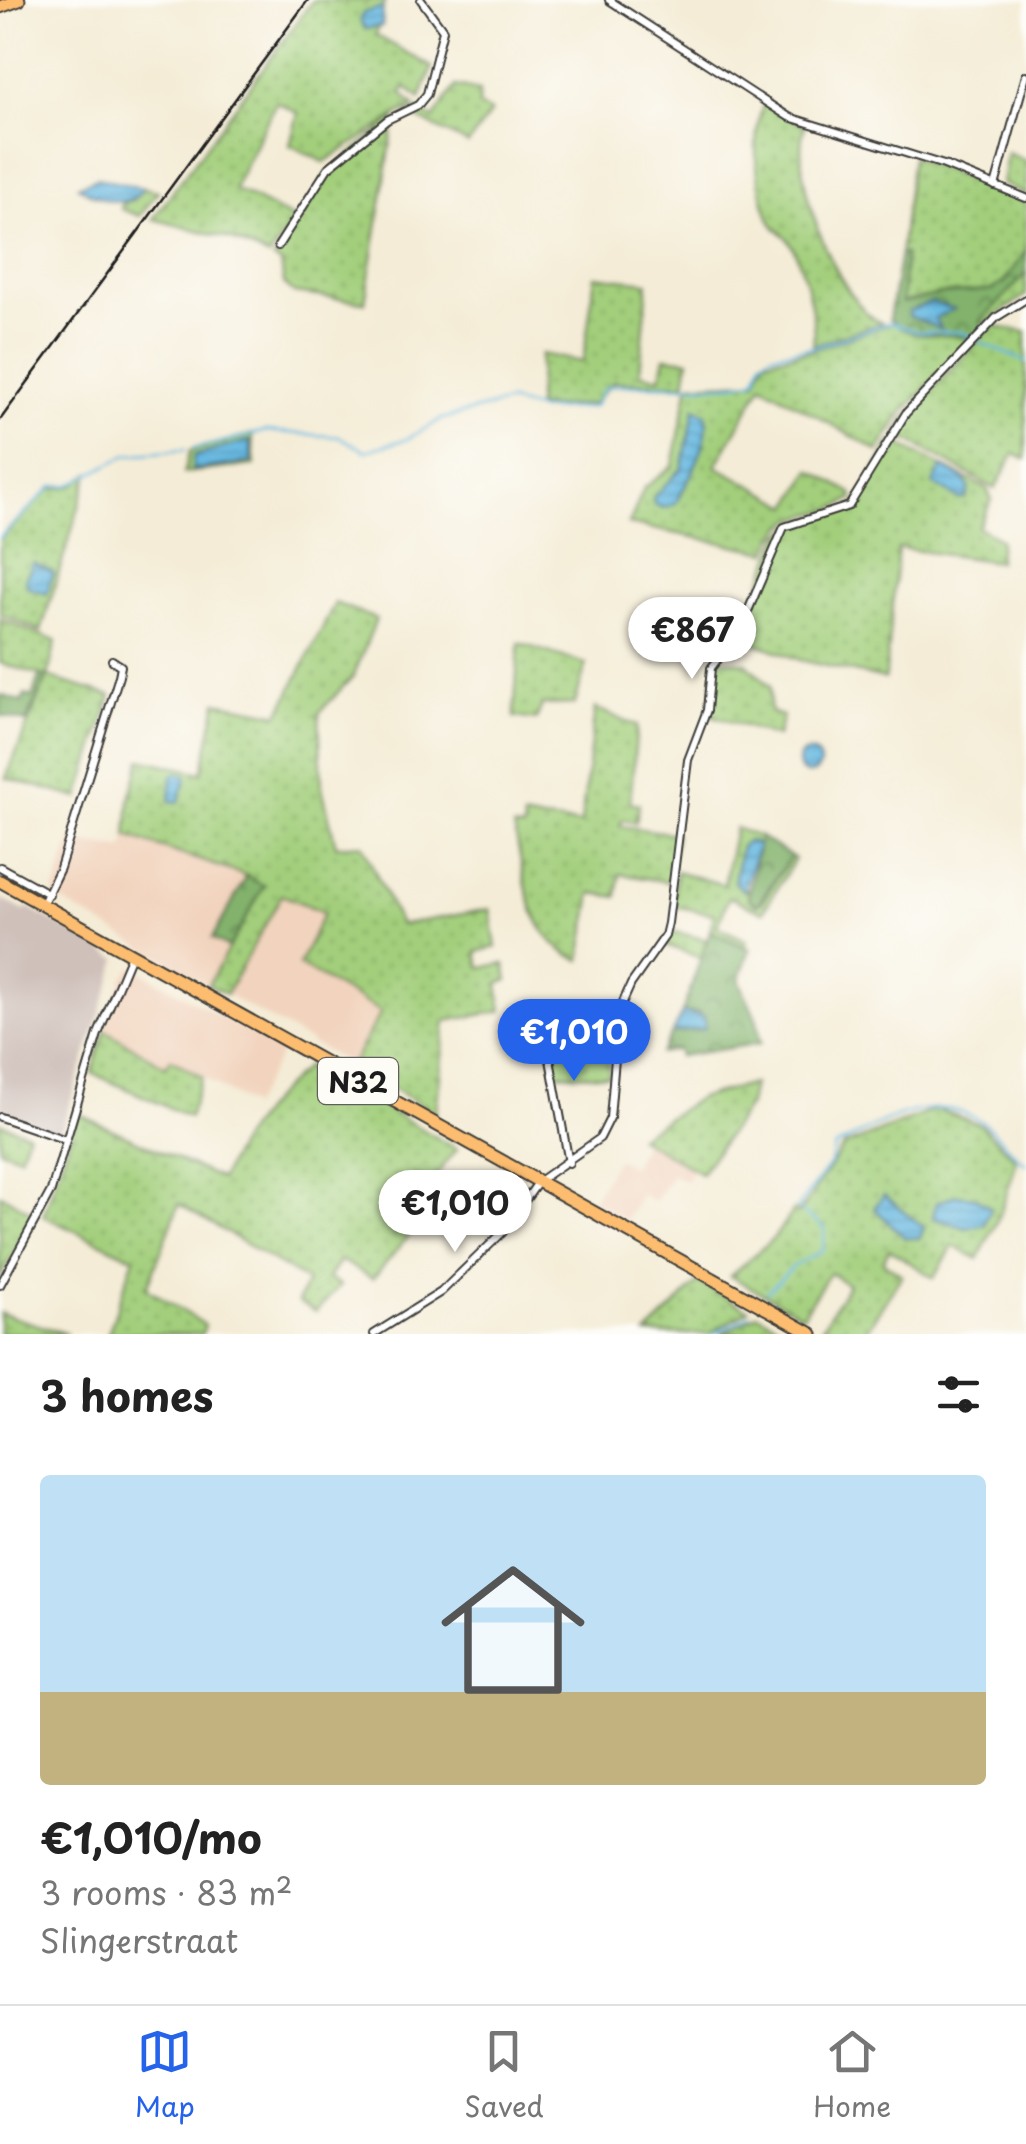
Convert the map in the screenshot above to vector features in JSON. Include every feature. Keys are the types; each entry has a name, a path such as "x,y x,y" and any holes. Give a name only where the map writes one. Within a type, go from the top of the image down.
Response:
{"main road":[{"path":"0,7 19,0"},
{"name":"N32","path":"0,881 45,899 131,955 812,1334"}],"street":[{"path":"278,246 328,168 386,120 418,105 426,94 443,30 421,0"},
{"path":"609,0 789,117 1026,198"},
{"path":"995,186 1026,76"},
{"path":"374,1334 442,1292 502,1233 539,1181 600,1138 610,1118 619,1010 665,936 688,760 708,710 711,668 738,632 776,537 796,521 849,506 906,413 997,317 1026,298"},
{"path":"0,866 45,899 119,676 121,666 112,660"},
{"path":"0,1285 41,1214 104,1018 131,955"},
{"path":"552,1005 547,1043 568,1163"},
{"path":"0,1117 66,1140"}],"shaded area":[{"path":"127,836 247,876 213,939 229,948 208,985 53,896 72,841 124,849"},
{"path":"282,894 325,913 299,965 381,1012 351,1065 226,994"},
{"path":"0,898 25,911 27,907 118,959 60,1133 0,1114"},
{"path":"133,967 282,1051 252,1106 172,1059 166,1068 144,1057 146,1053 105,1030 124,975"},
{"path":"645,1141 693,1168 686,1181 672,1175 655,1201 641,1194 626,1221 592,1201 617,1158 632,1166"}],"green space":[{"path":"313,0 385,0 376,35 432,67 420,99 406,87 401,93 414,105 324,162 290,145 298,113 276,102 234,189 294,219 269,257 231,239 153,219"},
{"path":"456,86 479,91 479,106 491,112 468,144 407,113 419,109 433,119"},
{"path":"764,103 805,126 801,147 803,173 820,234 848,290 881,323 813,345 811,307 800,263 789,241 771,222 761,190 756,146"},
{"path":"395,118 365,302 294,293 284,284 281,263 274,259 330,171"},
{"path":"1007,153 1026,161 1026,195 1002,184"},
{"path":"912,157 1026,202 1026,251 1003,283 991,290 940,294 901,303 905,254 900,254"},
{"path":"143,188 158,191 140,216 121,209 122,203 133,200"},
{"path":"1026,251 1026,274 981,321 983,325 974,340 919,334 889,319 900,254 905,254 902,303 940,294 991,290 1003,283"},
{"path":"1026,274 1026,295 983,325 980,321"},
{"path":"595,276 648,282 640,373 660,378 665,357 689,360 685,384 613,382 593,404 536,406 541,354 583,362"},
{"path":"893,323 912,331 974,340 902,413 878,451 762,385 716,466 790,506 811,470 852,493 853,498 840,506 794,519 776,536 768,552 629,524 644,488 673,466 689,384 756,381 764,360 812,350"},
{"path":"993,326 1026,332 1026,459 1014,454 995,489 897,434 906,418"},
{"path":"252,434 255,465 184,473 190,451"},
{"path":"892,441 987,489 992,500 978,527 1000,539 998,562 898,548 885,679 800,660 739,637 781,535 797,523 853,509"},
{"path":"89,474 41,631 0,614 0,539 50,489 72,486"},
{"path":"335,603 376,619 354,675 319,713 322,787 336,846 362,844 400,925 490,909 496,947 477,952 480,967 505,964 508,980 498,984 502,1011 446,1021 436,1113 351,1065 381,1012 299,965 324,912 282,895 226,994 208,985 264,886 247,876 127,836 130,798 141,759 202,773 217,702 279,714"},
{"path":"0,619 56,641 48,677 111,696 79,798 6,778 47,677 0,663"},
{"path":"519,643 586,664 575,704 542,705 536,720 514,717"},
{"path":"720,659 746,663 770,686 770,712 783,716 777,737 710,715"},
{"path":"40,675 47,677 26,722 0,715 0,695 22,702 25,695 32,697"},
{"path":"595,708 637,726 630,803 639,804 636,822 622,820 620,826 676,834 669,882 620,874 617,897 592,893 581,960 549,939 539,924 526,887 514,828 523,829 524,818 581,824"},
{"path":"735,828 760,837 758,845 753,842 741,847 734,882 744,891 749,888 748,898 761,903 791,856 795,859 763,912 729,897 717,926 747,941 745,947 710,931 714,914 674,906 676,871 724,885"},
{"path":"760,837 791,856 757,905 748,898"},
{"path":"247,876 264,886 229,948 212,939"},
{"path":"671,931 707,940 701,958 664,944"},
{"path":"710,931 750,949 739,980 757,1020 761,1043 679,1056 677,1049 661,1053 672,1033 700,1029 700,1013 682,1013"},
{"path":"105,1030 166,1067 171,1059 202,1077 189,1117 92,1073"},
{"path":"549,1041 609,1061 609,1076 554,1073"},
{"path":"309,1065 457,1149 403,1217 415,1228 373,1279 340,1260 328,1278 340,1285 316,1312 298,1302 307,1281 179,1204 147,1288 205,1325 202,1334 108,1334 134,1258 43,1216 78,1114 221,1179 258,1117"},
{"path":"753,1084 749,1105 701,1173 638,1137 699,1098"},
{"path":"936,1109 980,1124 1017,1160 1000,1215 978,1259 953,1246 934,1278 889,1249 883,1262 902,1275 864,1334 834,1334 822,1327 848,1285 830,1273 802,1315 730,1276 774,1238 794,1210 799,1213 844,1146"},
{"path":"0,1123 28,1133 20,1156 0,1149"},
{"path":"0,1194 35,1214 0,1278"},
{"path":"698,1282 749,1310 709,1334 647,1334"},
{"path":"0,1313 67,1334 0,1334"},
{"path":"758,1314 793,1334 721,1334"}],"water":[{"path":"383,7 382,26 365,29 360,20 363,13"},
{"path":"97,178 143,188 130,200 112,201 78,186"},
{"path":"931,302 954,309 935,318 941,329 909,316 909,311"},
{"path":"695,408 706,414 706,436 675,504 663,508 654,504 653,498 682,468"},
{"path":"250,440 252,462 192,470 194,456"},
{"path":"942,467 964,479 969,488 966,498 959,499 933,484"},
{"path":"33,563 53,572 47,594 29,588 25,580"},
{"path":"809,752 817,755 817,771 809,774 801,771 798,763 801,755"},
{"path":"172,775 187,776 179,802 170,801"},
{"path":"748,841 758,845 744,891 734,882 741,847"},
{"path":"682,1013 704,1016 705,1028 672,1033"},
{"path":"884,1195 924,1228 920,1238 905,1238 874,1208"},
{"path":"956,1195 974,1197 991,1208 984,1224 966,1228 933,1218 936,1203"}],"waterway":[{"path":"193,449 266,431 340,437 366,451 407,439 442,419 509,402 541,410 593,407 604,390 614,386 742,383 756,379 762,360 772,354 817,346 889,323 918,332 960,332 972,337"},
{"path":"980,342 1026,362"},
{"path":"0,537 53,486 70,485 127,455 185,450"},
{"path":"767,1292 794,1266 823,1250 825,1228 797,1208 831,1162 835,1147 870,1128 925,1109 962,1112 981,1121 1026,1164"},
{"path":"714,1334 750,1315"}],"railway":[{"path":"0,420 308,0"}]}
